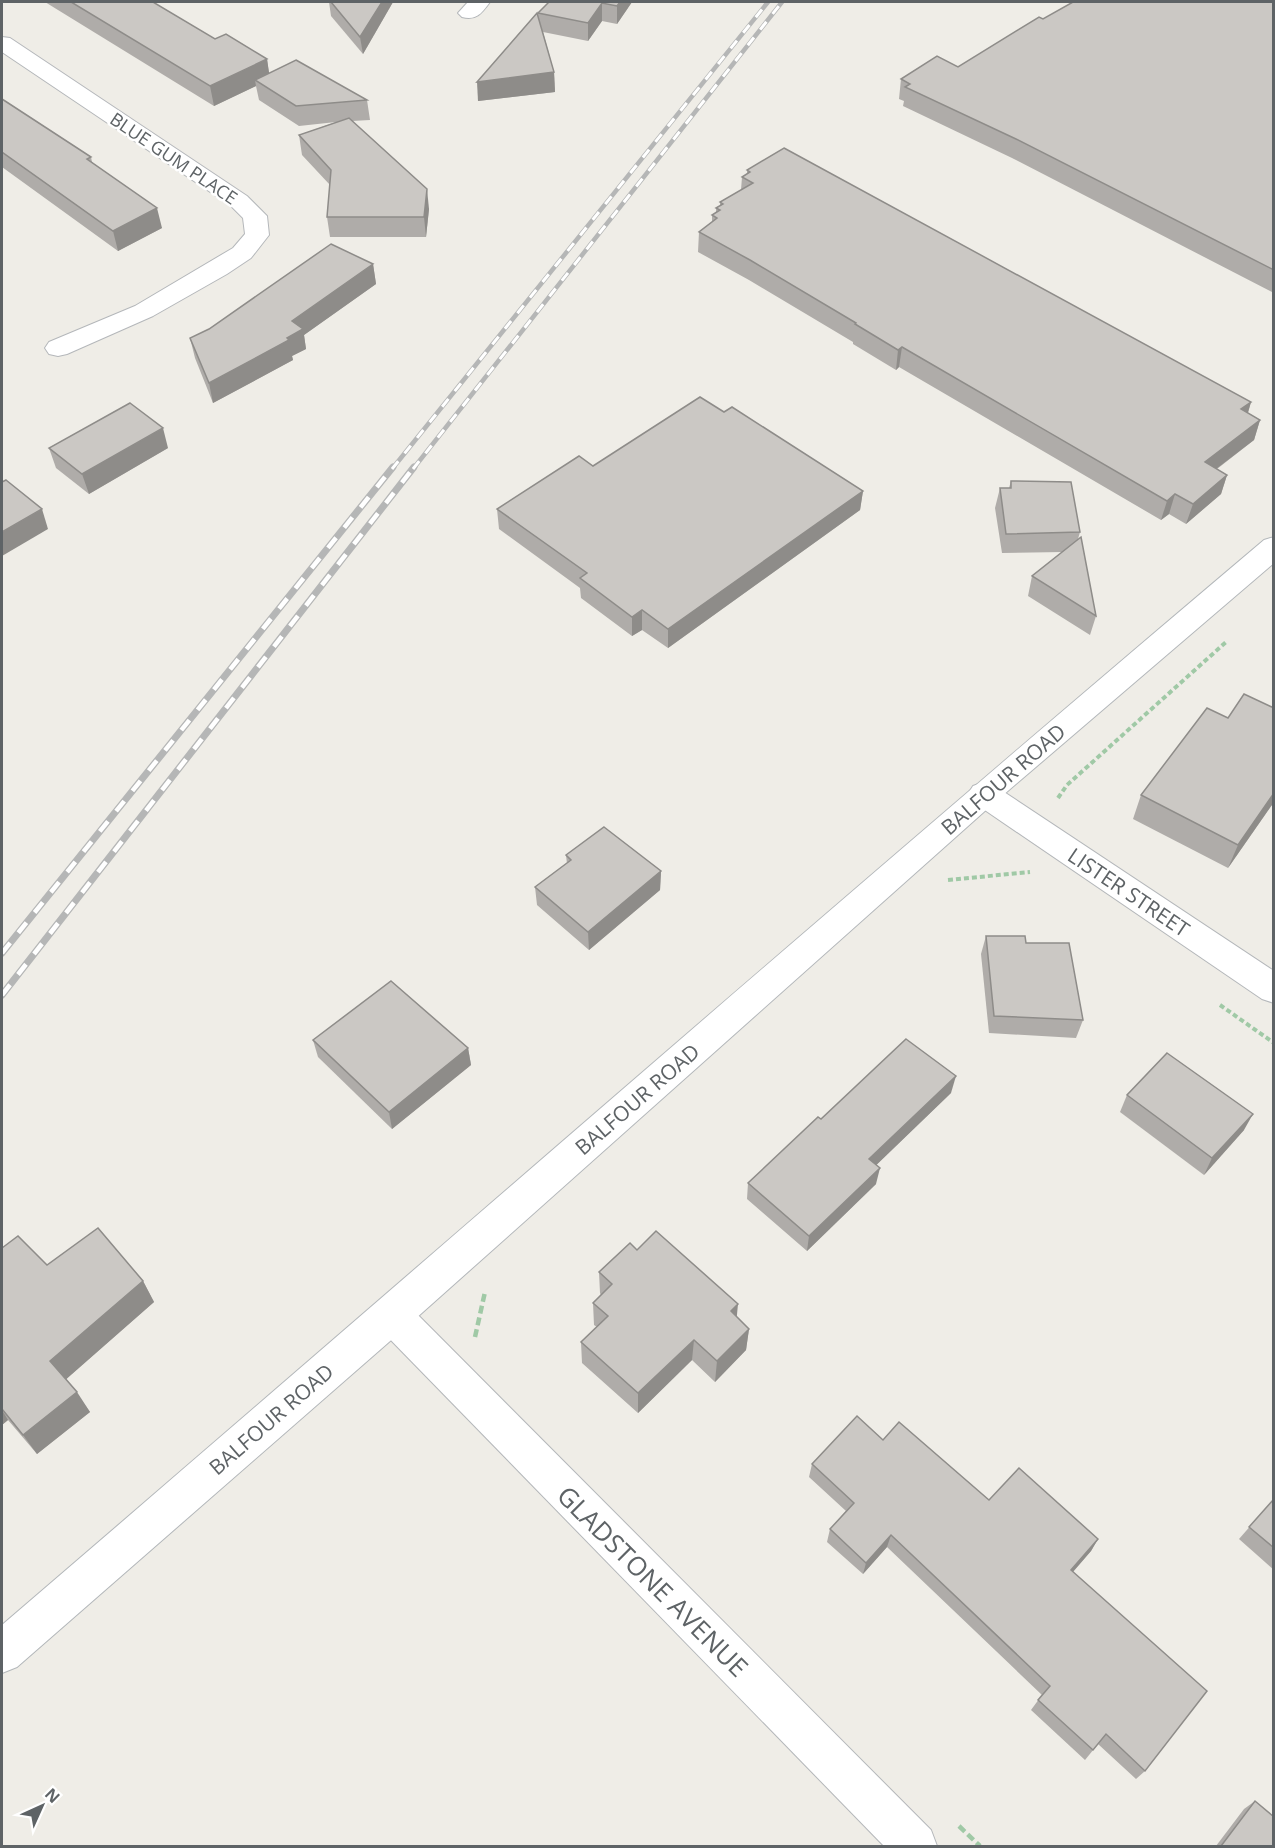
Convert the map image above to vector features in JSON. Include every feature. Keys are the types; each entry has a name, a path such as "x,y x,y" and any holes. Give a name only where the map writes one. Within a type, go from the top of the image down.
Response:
{"street":[{"name":"BLUE GUM PLACE","path":"2,43 239,201 255,216 258,235 242,253 144,311 58,348"},
{"name":"BALFOUR ROAD","path":"2,1652 392,1315 984,794 1274,547"},
{"name":"LISTER STREET","path":"984,794 1274,990"},
{"name":"GLADSTONE AVENUE","path":"392,1315 915,1846"}],"path":[{"path":"1036,829 1067,785 1230,638"},
{"path":"946,881 1031,872"},
{"path":"1215,1002 1274,1043"},
{"path":"473,1348 487,1282"},
{"path":"955,1822 980,1846"}],"building":[{"path":"71,2 153,2 215,39 226,34 267,59 210,86"},
{"path":"331,2 382,2 360,37"},
{"path":"549,2 620,2 617,6 602,3 588,23 538,13"},
{"path":"1073,2 1274,2 1274,270 1016,139 905,87 910,84 901,79 937,56 958,67 1039,17 1043,19"},
{"path":"537,13 554,72 477,82"},
{"path":"296,60 367,100 296,106 255,80"},
{"path":"2,99 91,157 87,159 157,208 113,231 2,152"},
{"path":"349,118 427,189 424,217 327,217 331,170 299,135"},
{"path":"784,148 1251,402 1241,409 1260,420 1205,462 1227,475 1193,504 1175,494 1167,501 902,347 898,350 750,260 699,232 717,218 712,215 720,210 716,208 723,204 720,202 753,183 742,177 750,172 747,170"},
{"path":"331,244 373,264 292,321 303,329 287,338 289,340 209,383 190,338 209,329"},
{"path":"700,397 724,412 732,407 863,491 668,629 642,610 632,617 580,578 587,573 497,509 579,456 593,466"},
{"path":"130,403 163,428 82,474 49,448"},
{"path":"6,480 42,509 2,532 2,482"},
{"path":"1011,481 1071,482 1080,532 1006,534 1000,488 1011,488"},
{"path":"1081,537 1096,616 1032,576"},
{"path":"1244,694 1274,708 1274,793 1238,845 1141,795 1207,708 1228,718"},
{"path":"604,827 661,871 588,932 535,887 571,860 566,855"},
{"path":"986,936 1025,936 1026,943 1069,943 1083,1020 994,1016"},
{"path":"391,981 468,1048 389,1112 313,1040"},
{"path":"906,1039 956,1076 869,1159 880,1168 809,1236 748,1183 818,1117 821,1119"},
{"path":"1167,1053 1253,1114 1212,1158 1127,1095"},
{"path":"98,1228 143,1281 50,1361 77,1392 23,1435 2,1409 2,1248 18,1236 47,1265"},
{"path":"656,1231 738,1304 731,1311 749,1329 717,1361 694,1340 638,1393 581,1342 608,1316 593,1303 612,1284 599,1272 630,1243 637,1250"},
{"path":"857,1416 883,1440 899,1422 989,1500 1019,1468 1098,1539 1071,1570 1207,1691 1145,1771 1106,1734 1093,1750 1038,1700 1050,1686 891,1535 866,1563 830,1529 854,1503 812,1464"},
{"path":"1274,1499 1274,1548 1249,1527"},
{"path":"1255,1801 1274,1817 1274,1846 1221,1846"}],"railway":[{"path":"392,469 768,2"},
{"path":"413,469 782,2"},
{"path":"2,953 393,467"},
{"path":"2,995 414,467"}]}
